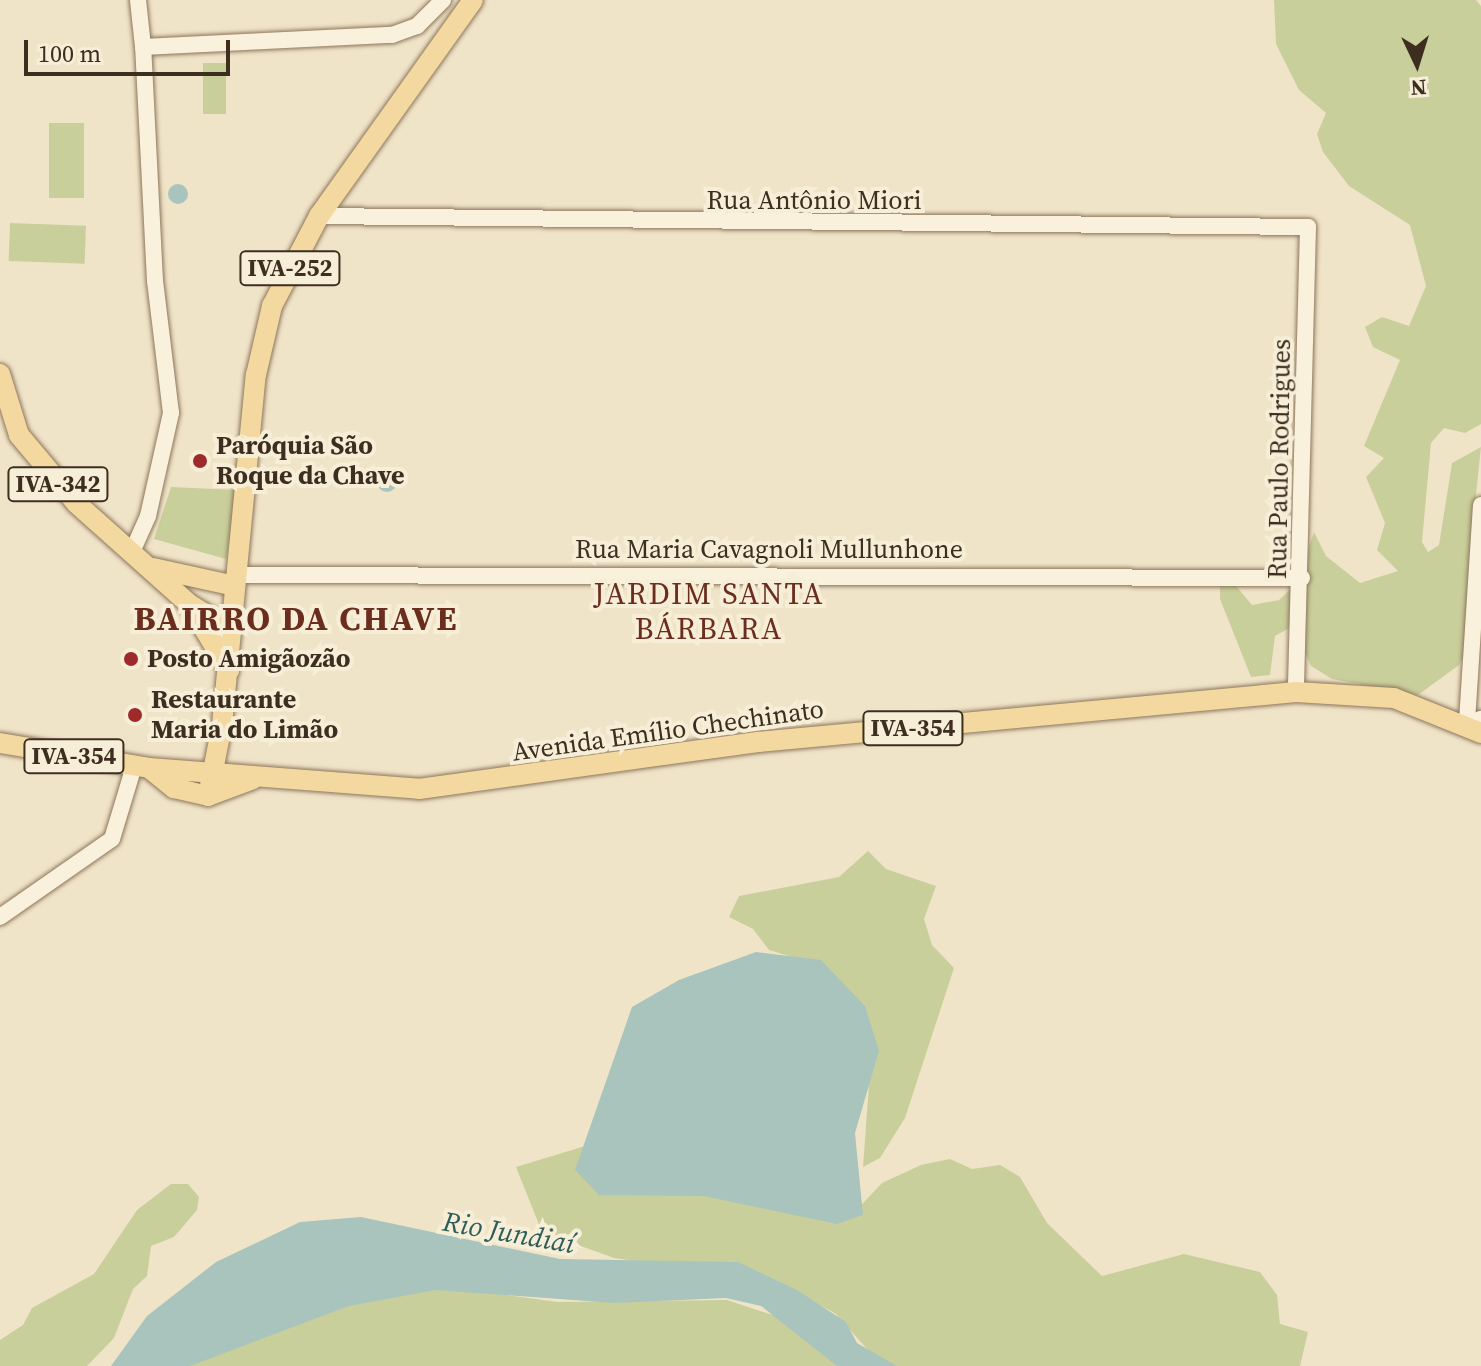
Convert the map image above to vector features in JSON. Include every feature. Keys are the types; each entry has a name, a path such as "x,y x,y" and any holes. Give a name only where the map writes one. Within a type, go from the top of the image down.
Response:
{"main road":[{"name":"IVA-252","path":"217,774 256,375 272,306 319,216 473,0"},
{"name":"IVA-342","path":"0,374 19,435 76,503 153,568"},
{"name":"Rua Maria Cavagnoli Mullunhone","path":"153,568 235,581"},
{"path":"153,568 189,604 229,670"},
{"path":"189,604 232,630"},
{"name":"Avenida Emílio Chechinato","path":"0,743 142,767 419,789 758,742 1296,692 1394,698 1476,725"},
{"path":"142,767 174,788 208,796 256,777"},
{"path":"208,796 217,774"}],"street":[{"path":"132,552 148,516 171,413 155,281 138,0"},
{"path":"143,47 392,35 417,26 443,0"},
{"name":"Rua Antônio Miori","path":"319,216 1308,227"},
{"name":"Rua Paulo Rodrigues","path":"1296,692 1302,578 1308,227"},
{"path":"1476,725 1481,505"},
{"name":"Rua Maria Cavagnoli Mullunhone","path":"235,581 1302,578"},
{"path":"0,917 112,839 142,767"}],"green space":[{"path":"1274,0 1476,0 1481,6 1481,424 1465,433 1444,428 1431,443 1422,542 1428,552 1439,545 1452,463 1481,447 1473,523 1476,632 1459,665 1418,695 1332,679 1311,666 1293,626 1275,636 1270,675 1251,677 1220,599 1220,585 1232,581 1252,605 1279,600 1297,583 1314,532 1326,556 1360,583 1398,571 1377,550 1385,523 1366,477 1384,458 1364,446 1400,360 1373,347 1365,327 1382,317 1409,326 1426,286 1410,225 1349,186 1323,152 1317,134 1326,113 1299,90 1276,44"},
{"path":"203,63 226,63 226,114 203,114"},
{"path":"49,123 84,123 84,198 49,198"},
{"path":"10,223 86,226 85,264 9,261"},
{"path":"171,487 239,490 226,559 154,539"},
{"path":"868,851 886,869 936,886 924,919 932,945 954,968 905,1118 880,1158 863,1167 871,1057 819,965 769,950 753,929 729,917 739,896 839,877"},
{"path":"585,1146 850,1217 882,1183 921,1165 950,1159 972,1169 1000,1165 1020,1177 1047,1223 1102,1276 1184,1254 1260,1272 1277,1295 1280,1324 1308,1332 1300,1366 882,1366 836,1314 777,1281 614,1258 542,1232 516,1167"},
{"path":"171,1184 188,1184 199,1197 197,1210 174,1237 151,1246 147,1276 133,1289 114,1338 87,1366 0,1366 0,1340 23,1325 32,1308 94,1274 137,1210"},
{"path":"448,1287 558,1302 727,1300 788,1320 837,1366 187,1366 342,1293"}],"water":[{"path":"178,184 185,187 188,194 185,201 178,204 171,201 168,194 171,187"},
{"path":"387,472 394,475 397,482 394,489 387,492 380,489 377,482 380,475"},
{"path":"756,952 821,960 865,1006 879,1051 855,1133 863,1215 837,1224 704,1196 599,1195 575,1170 632,1007 679,980"},
{"path":"361,1217 560,1259 738,1262 797,1290 846,1322 857,1343 897,1366 837,1366 761,1306 726,1298 614,1303 436,1290 349,1306 190,1366 111,1366 147,1316 216,1262 300,1222"}],"place":[{"name":"Paróquia São Roque da Chave","path":"200,461"},
{"name":"Posto Amigãozão","path":"131,659"},
{"name":"Restaurante Maria do Limão","path":"135,715"}],"district":[{"name":"JARDIM SANTA BÁRBARA","path":"709,611"},
{"name":"BAIRRO DA CHAVE","path":"296,619"}],"water label":[{"name":"Rio Jundiaí","path":"509,1232"}]}
